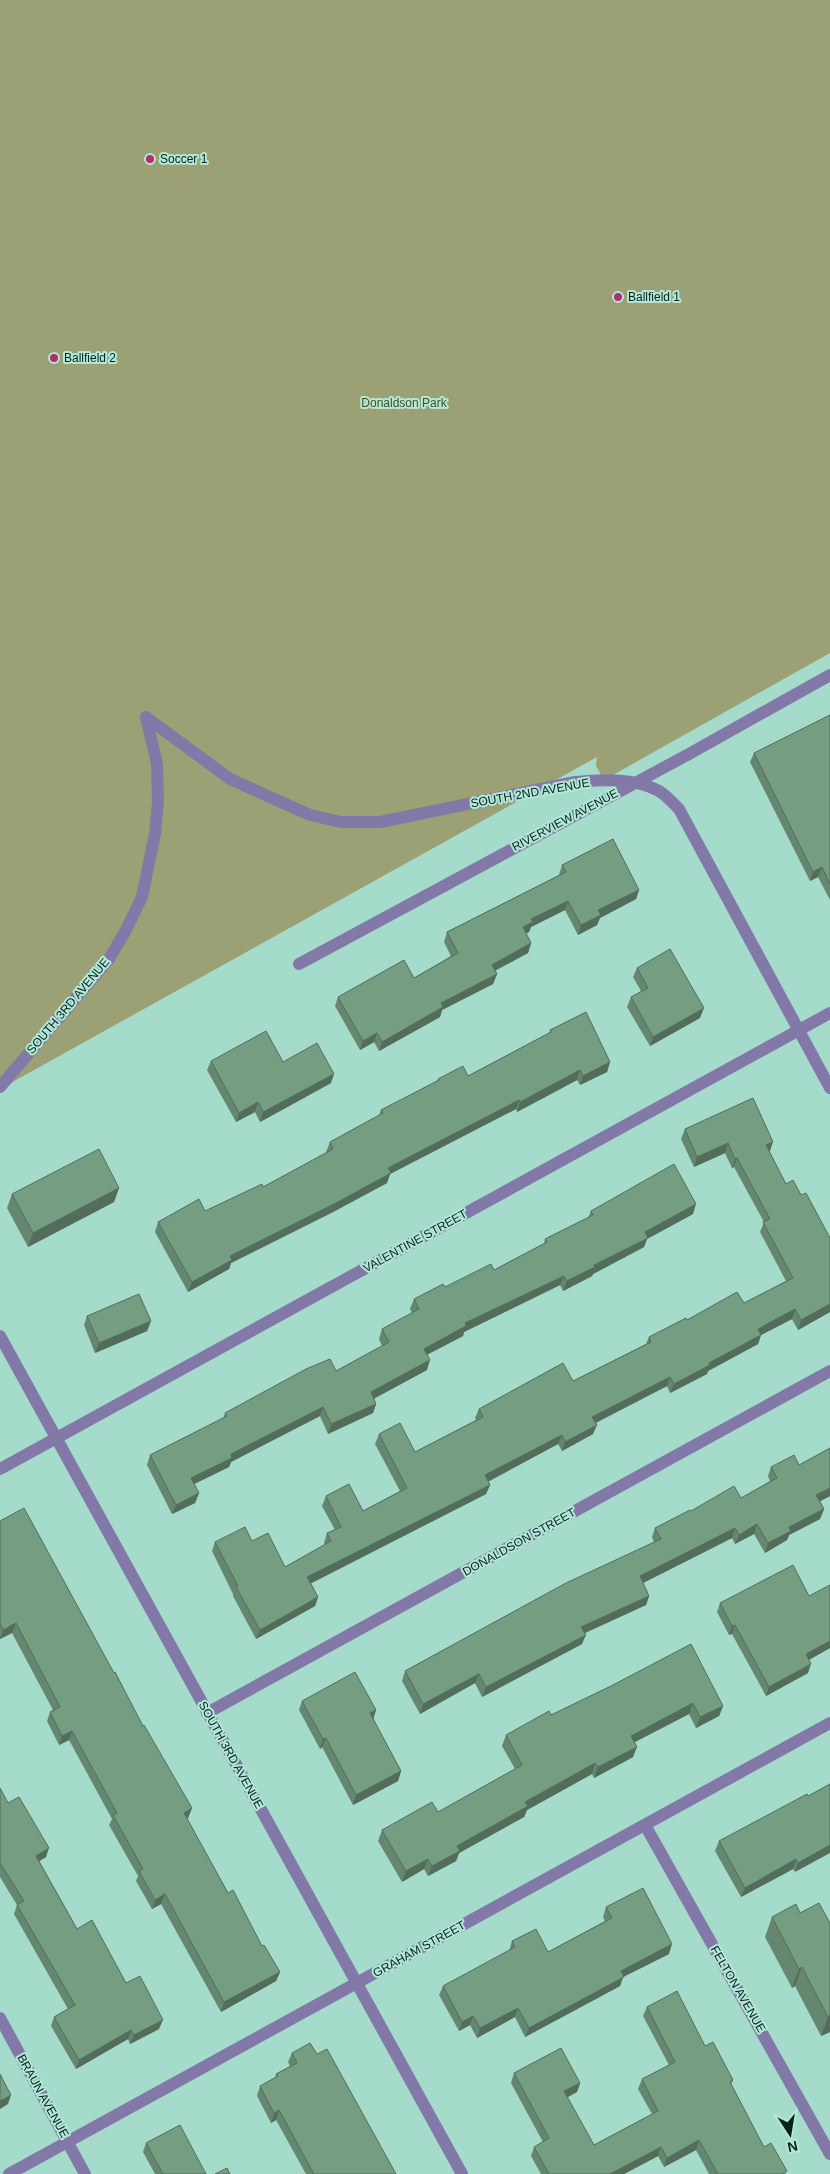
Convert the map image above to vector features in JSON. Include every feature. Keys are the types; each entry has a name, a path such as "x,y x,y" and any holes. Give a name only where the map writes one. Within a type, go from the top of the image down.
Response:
{"street":[{"name":"RIVERVIEW AVENUE","path":"298,964 830,675"},
{"name":"SOUTH 2ND AVENUE","path":"146,717 230,779 310,814 341,822 380,822 575,782 604,780 635,782 660,792 680,809 830,1088"},
{"name":"SOUTH 3RD AVENUE","path":"0,1087 109,959 142,897 154,842 158,802 158,764 146,717"},
{"name":"VALENTINE STREET","path":"0,1469 830,1013"},
{"name":"SOUTH 3RD AVENUE","path":"0,1336 55,1439 462,2174"},
{"name":"DONALDSON STREET","path":"207,1713 830,1371"},
{"name":"GRAHAM STREET","path":"9,2174 830,1723"},
{"name":"FELTON AVENUE","path":"645,1825 830,2154"},
{"name":"BRAUN AVENUE","path":"0,2018 85,2174"}],"green space":[{"name":"Donaldson Park","path":"0,0 830,0 830,653 604,780 596,766 597,757 0,1089"}],"building":[{"path":"830,715 830,884 822,867 813,872 754,753"},
{"path":"613,839 639,890 598,910 601,915 581,925 568,901 531,919 533,922 523,927 531,943 492,965 497,974 441,1003 443,1007 382,1042 377,1033 363,1041 338,997 404,960 414,978 458,953 447,932 566,872 562,865"},
{"path":"670,949 704,1008 653,1037 631,997 648,988 637,968"},
{"path":"586,1012 610,1062 583,1076 580,1070 388,1168 391,1173 230,1256 232,1260 192,1282 158,1222 199,1199 205,1211 262,1184 263,1187 333,1149 330,1142 383,1113 381,1110 438,1079 463,1066 468,1076"},
{"path":"266,1031 283,1062 317,1043 334,1074 263,1112 258,1102 239,1113 211,1061"},
{"path":"753,1098 773,1142 766,1145 786,1184 793,1180 801,1195 806,1193 830,1238 830,1304 801,1320 795,1309 758,1329 761,1335 709,1363 710,1365 674,1384 670,1377 592,1417 597,1425 565,1442 562,1435 485,1475 490,1485 307,1577 318,1597 260,1630 236,1587 238,1586 215,1542 245,1527 252,1541 268,1533 285,1567 331,1541 327,1533 341,1527 326,1496 349,1484 363,1511 407,1488 379,1434 400,1423 415,1452 483,1417 479,1409 563,1363 573,1381 651,1342 649,1337 686,1318 687,1320 737,1292 744,1303 793,1278 763,1222 770,1219 737,1158 735,1159 728,1143 697,1157 685,1129"},
{"path":"99,1149 119,1188 33,1233 12,1194"},
{"path":"674,1164 696,1204 645,1232 648,1238 567,1281 564,1276 465,1323 466,1326 424,1349 430,1360 371,1392 376,1404 331,1424 323,1407 231,1454 232,1458 191,1478 199,1493 176,1505 150,1455 227,1416 225,1413 306,1369 330,1359 336,1371 389,1342 382,1329 419,1309 414,1299 443,1284 445,1287 491,1264 494,1270 547,1242 545,1239 593,1215 591,1211"},
{"path":"139,1294 151,1321 99,1343 87,1316"},
{"path":"830,1448 830,1488 816,1495 824,1509 789,1527 791,1531 768,1543 757,1524 739,1535 735,1528 640,1576 649,1596 581,1627 586,1635 486,1687 479,1674 423,1704 405,1671 566,1583 661,1539 655,1528 691,1511 734,1486 741,1498 777,1478 771,1467 794,1455 799,1465"},
{"path":"24,1508 143,1726 192,1808 184,1813 228,1893 233,1890 262,1946 264,1945 280,1972 224,2002 165,1894 155,1900 139,1871 143,1869 113,1815 117,1813 72,1731 62,1736 50,1712 60,1707 16,1623 3,1630 0,1623 0,1521"},
{"path":"793,1565 809,1596 830,1585 830,1641 806,1654 811,1664 769,1687 735,1625 732,1626 720,1603"},
{"path":"691,1644 723,1706 700,1717 693,1703 631,1736 637,1747 598,1767 595,1763 525,1802 528,1806 457,1846 460,1851 432,1866 428,1859 406,1871 382,1830 432,1802 438,1812 522,1765 506,1735 549,1711 551,1715"},
{"path":"355,1672 376,1710 370,1713 401,1771 356,1795 326,1738 323,1739 302,1701"},
{"path":"830,1784 830,1845 798,1863 796,1859 745,1888 719,1841 807,1794 808,1796"},
{"path":"0,1788 8,1803 19,1797 49,1848 36,1856 77,1929 92,1920 126,1983 140,1976 163,2020 134,2035 131,2030 79,2060 54,2017 75,2005 17,1905 24,1901 0,1863"},
{"path":"643,1888 672,1944 621,1971 624,1977 529,2028 518,2008 480,2028 473,2016 462,2022 443,1986 515,1947 512,1941 536,1929 548,1952 612,1918 606,1907"},
{"path":"819,1903 830,1923 830,2016 828,2017 802,1967 799,1969 772,1917 796,1904 800,1913"},
{"path":"677,1991 705,2046 713,2042 733,2080 730,2082 764,2147 771,2143 787,2171 782,2174 718,2174 699,2140 667,2158 661,2147 610,2174 549,2174 534,2147 549,2138 514,2073 561,2048 580,2083 564,2091 594,2145 658,2111 642,2079 675,2062 647,2007"},
{"path":"310,2043 317,2054 327,2049 396,2174 314,2174 279,2110 274,2113 260,2086 278,2076 276,2074 297,2063 292,2053"},
{"path":"0,2074 11,2095 0,2101"},
{"path":"180,2125 206,2174 163,2174 146,2143"},
{"path":"227,2168 230,2174 215,2174"}],"place":[{"name":"Soccer 1","path":"150,159"},
{"name":"Ballfield 1","path":"618,297"},
{"name":"Ballfield 2","path":"54,358"}]}
